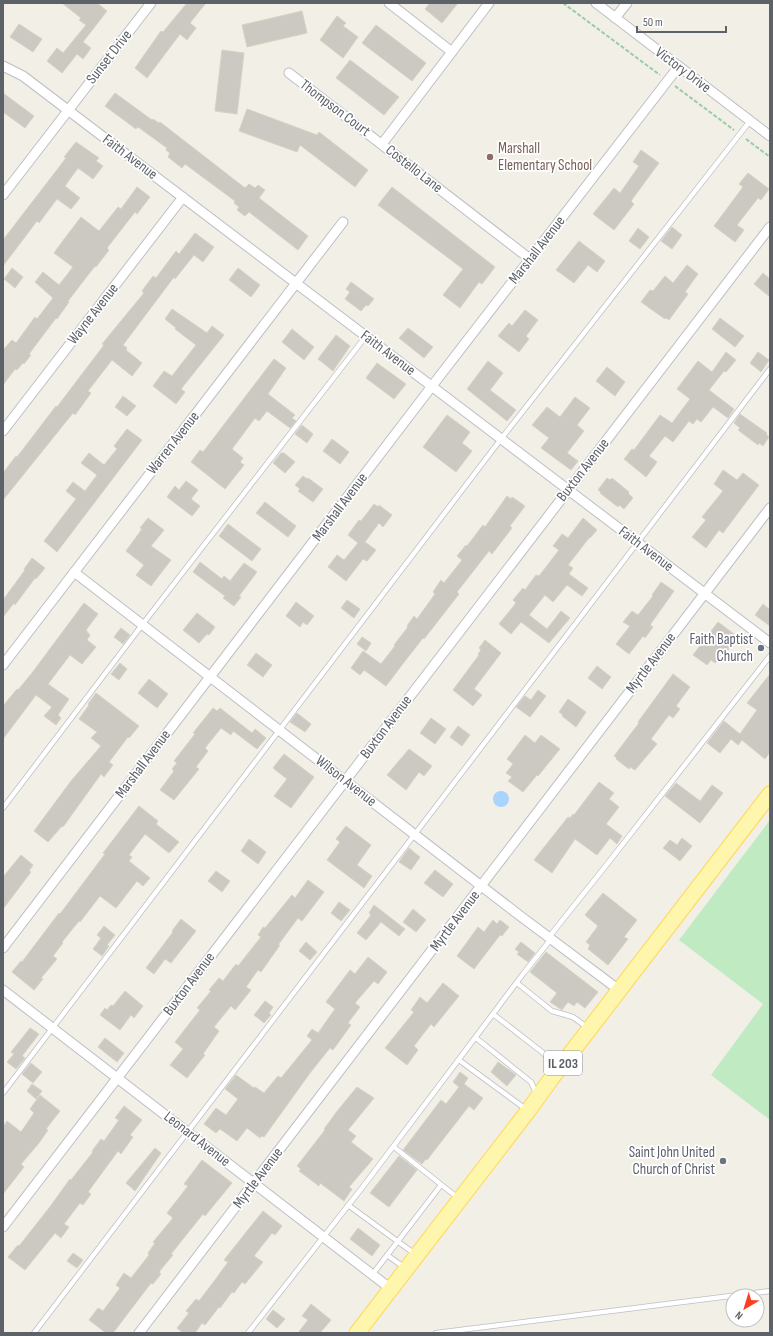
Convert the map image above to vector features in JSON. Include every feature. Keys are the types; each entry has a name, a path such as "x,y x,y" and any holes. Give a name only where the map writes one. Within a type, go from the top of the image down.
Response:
{"main road":[{"name":"IL 203","path":"357,1333 770,794"}],"street":[{"path":"389,3 452,52"},
{"name":"Costello Lane","path":"489,3 382,144 530,259"},
{"name":"Victory Drive","path":"596,3 770,136"},
{"path":"616,18 627,3"},
{"name":"Sunset Drive","path":"3,195 145,5"},
{"name":"Faith Avenue","path":"3,66 23,76 770,643"},
{"name":"Marshall Avenue","path":"3,948 432,386 679,66"},
{"name":"Thompson Court","path":"289,73 382,144"},
{"name":"Wayne Avenue","path":"3,431 183,197"},
{"name":"Warren Avenue","path":"3,665 343,222"},
{"name":"Buxton Avenue","path":"3,1227 770,227"},
{"name":"Myrtle Avenue","path":"139,1333 770,508"},
{"name":"Wilson Avenue","path":"74,572 481,886 619,990"},
{"name":"Leonard Avenue","path":"3,990 391,1289"}],"lane":[{"path":"3,1093 501,439 750,121"},
{"path":"3,808 142,625 366,336"},
{"path":"34,1333 770,369"},
{"path":"248,1333 394,1147 550,938 770,656"},
{"path":"517,983 552,1011 573,1017 590,1029"},
{"path":"493,1014 560,1068"},
{"path":"476,1038 531,1082 538,1096"},
{"path":"459,1060 528,1111"},
{"path":"394,1147 460,1199"},
{"path":"372,1275 442,1185"},
{"path":"348,1205 417,1256"},
{"path":"387,1255 406,1269"},
{"path":"436,1333 770,1291"}],"green space":[{"path":"770,820 770,1120 711,1075 763,1004 679,940"}],"water":[{"path":"498,791 504,791 509,796 507,805 504,807 498,807 493,802 493,796"}],"building":[{"path":"62,3 97,3 107,11 83,42 91,48 83,59 77,54 62,73 47,61 57,48 63,53 86,25 79,20 81,18"},
{"path":"187,3 206,3 190,23 196,28 187,40 180,34 147,78 135,68 161,31 163,32"},
{"path":"430,3 458,3 442,23 425,9"},
{"path":"302,11 307,33 247,47 242,25"},
{"path":"337,16 346,23 343,26 358,37 343,58 320,40"},
{"path":"19,24 42,39 33,52 10,37"},
{"path":"376,25 426,63 412,81 362,43"},
{"path":"222,50 244,53 237,114 215,111"},
{"path":"350,60 399,97 384,115 336,78"},
{"path":"3,93 34,116 25,128 3,112"},
{"path":"115,93 152,120 153,119 159,123 160,122 245,188 249,184 255,188 258,185 265,190 259,198 308,236 298,250 249,212 245,216 237,210 239,207 234,203 235,201 185,164 182,168 168,157 170,153 166,150 167,148 138,127 136,129 105,106"},
{"path":"247,109 317,135 319,132 368,170 355,187 300,145 297,152 239,131"},
{"path":"76,142 99,158 96,161 103,166 93,179 78,168 65,186 80,198 71,209 57,199 39,223 37,221 3,266 3,240 66,158 64,157"},
{"path":"641,150 659,163 631,201 634,204 614,230 593,214 614,188 620,193 639,166 633,162"},
{"path":"748,173 769,189 761,200 758,198 737,225 744,230 735,242 714,226 743,187 739,184"},
{"path":"137,187 150,197 137,214 135,212 107,248 109,250 68,301 69,302 57,319 56,318 29,354 31,355 24,364 23,363 17,370 15,369 3,385 3,350 12,340 16,343 35,317 37,319 53,298 35,282 43,272 59,285 73,267 54,253 81,217 99,231 118,207 121,209"},
{"path":"392,187 495,267 482,284 479,282 460,308 443,295 463,269 378,205"},
{"path":"672,227 682,235 672,249 661,241"},
{"path":"638,228 649,237 640,249 629,241"},
{"path":"195,233 214,247 203,262 194,255 175,279 174,277 123,345 127,348 126,350 142,363 132,376 112,360 88,391 91,393 75,415 73,413 3,500 3,473 56,406 57,407 104,345 102,344 144,293 142,291 153,276 156,278 176,251 179,254"},
{"path":"579,241 605,261 597,272 588,265 574,283 556,270"},
{"path":"687,265 698,274 685,292 688,294 669,320 666,318 665,319 641,302 650,290 653,291 665,276 673,283"},
{"path":"12,268 23,277 15,288 4,279"},
{"path":"238,268 260,285 251,297 229,280"},
{"path":"763,273 770,279 770,297 754,284"},
{"path":"351,282 374,299 361,311 345,299 350,292 346,289"},
{"path":"172,309 207,333 212,326 224,335 181,389 185,392 176,404 153,386 164,371 172,376 196,345 175,329 176,328 165,319"},
{"path":"525,310 538,320 526,336 529,339 519,352 498,336 509,323 512,326"},
{"path":"720,318 744,336 735,347 712,329"},
{"path":"408,328 433,347 424,358 399,338"},
{"path":"292,329 314,347 304,360 282,342"},
{"path":"336,335 350,346 333,371 318,359"},
{"path":"726,352 736,360 726,372 724,371 709,390 734,409 728,418 713,407 701,422 697,419 693,424 689,421 673,442 665,436 649,456 657,462 646,477 624,459 632,449 634,450 660,415 672,423 690,399 677,389 698,361 712,372"},
{"path":"758,352 769,360 761,372 750,363"},
{"path":"274,359 286,368 268,394 295,415 292,418 296,421 290,428 267,411 259,421 255,418 232,449 243,458 240,462 244,465 225,489 191,462 200,450 203,452"},
{"path":"488,361 503,373 490,390 516,410 507,421 467,389"},
{"path":"377,363 406,384 394,399 366,378"},
{"path":"607,367 625,382 615,396 596,381"},
{"path":"123,396 136,406 127,416 115,407"},
{"path":"575,397 590,408 577,425 584,431 567,453 578,461 571,470 541,448 549,438 532,425 547,407 560,417"},
{"path":"740,414 767,433 766,434 769,437 763,446 759,443 758,445 738,430 740,428 734,423"},
{"path":"447,415 470,432 462,443 472,451 456,472 423,447"},
{"path":"302,425 313,434 307,443 295,434"},
{"path":"127,429 142,440 57,552 44,541 76,499 66,491 73,482 85,491 97,475 81,463 89,453 104,465 117,449 114,446"},
{"path":"332,439 349,452 340,464 323,451"},
{"path":"281,453 284,453 295,462 285,473 273,463"},
{"path":"723,470 737,480 743,473 759,485 723,533 719,530 706,548 692,537 706,520 702,517 723,491 714,484"},
{"path":"303,476 323,489 313,502 298,491 300,489 295,485"},
{"path":"607,478 610,480 612,478 629,492 628,493 633,498 624,509 619,505 618,507 598,490"},
{"path":"186,481 198,490 191,499 200,506 192,516 167,497 175,486 179,490"},
{"path":"507,496 511,499 512,497 525,506 510,526 512,528 492,554 489,551 457,592 459,594 386,686 364,670 360,675 351,668 363,651 381,664 395,646 394,645 408,627 407,626 414,616 417,619 435,594 433,592 441,580 444,583 462,560 457,556 466,545 467,546 483,525 485,527"},
{"path":"265,502 296,526 288,537 256,513"},
{"path":"374,504 378,507 379,505 392,515 383,527 379,523 365,542 376,550 367,561 363,559 346,581 328,567 337,555 344,560 358,543 348,535 359,520 361,521"},
{"path":"148,518 164,530 151,546 171,560 151,586 136,575 144,565 126,551"},
{"path":"583,518 597,530 568,565 573,568 569,574 588,588 582,596 567,585 553,602 545,595 529,615 547,629 561,611 570,618 549,643 521,622 511,634 499,624 516,603 513,600 523,588 525,590 536,575 539,576 559,550 553,546 562,534 568,538"},
{"path":"228,524 261,549 252,561 219,536"},
{"path":"32,558 45,568 36,579 35,578 15,605 14,603 3,617 3,600"},
{"path":"200,562 222,579 224,576 230,581 244,563 257,572 239,596 241,597 234,606 223,598 225,596 193,572"},
{"path":"661,582 674,591 650,625 653,627 645,638 643,636 629,654 616,644 630,626 623,622 632,611 638,615 653,596 652,595"},
{"path":"347,600 360,609 354,618 341,608"},
{"path":"296,602 314,616 307,625 303,622 300,627 286,616"},
{"path":"84,603 98,614 86,630 90,635 87,640 96,647 82,664 70,655 48,684 69,699 58,715 61,718 56,725 44,716 52,707 36,695 3,739 3,706 32,673"},
{"path":"763,604 770,610 770,626 755,615"},
{"path":"197,613 215,627 209,635 207,634 199,643 183,630"},
{"path":"718,622 738,637 728,650 726,648 715,663 711,660 707,665 693,655"},
{"path":"121,628 130,635 123,644 114,637"},
{"path":"362,637 371,643 366,651 357,644"},
{"path":"485,640 501,653 474,689 482,695 473,706 453,690 479,655 478,654 481,650 479,648"},
{"path":"256,653 272,665 263,677 247,665"},
{"path":"120,663 127,669 119,680 111,674"},
{"path":"597,666 611,677 602,689 588,678"},
{"path":"673,674 690,687 676,706 680,709 673,718 669,715 651,739 657,744 635,770 630,767 629,769 614,756"},
{"path":"770,674 770,752 765,759 742,740 738,745 731,739 720,753 707,743 724,721 740,734 757,710 747,703"},
{"path":"149,679 168,694 157,708 138,693"},
{"path":"538,690 546,696 530,717 516,707 525,696 531,700"},
{"path":"96,693 139,726 129,738 128,737 109,762 113,765 104,777 101,774 63,827 62,826 48,842 34,831 71,781 101,746 91,738 97,732 79,719"},
{"path":"568,699 586,712 576,727 559,712"},
{"path":"213,708 217,711 220,708 252,733 255,729 266,738 257,749 233,731 231,735 221,728 205,748 208,751 196,767 199,769 174,800 160,790 174,771 172,769 177,763 174,761 195,734 193,733"},
{"path":"297,713 311,724 305,732 290,722"},
{"path":"431,718 446,729 435,744 420,733"},
{"path":"458,726 470,735 462,746 450,737"},
{"path":"525,735 535,743 541,735 560,749 523,792 508,781 512,777 506,773 513,764 507,759"},
{"path":"409,749 432,766 424,776 419,772 406,790 387,775"},
{"path":"284,754 314,777 291,808 274,796 287,779 273,768"},
{"path":"599,782 614,793 609,799 619,807 606,824 622,836 617,844 610,838 597,855 575,839 552,873 534,860 568,817 570,818 573,814 574,815"},
{"path":"676,783 700,801 712,785 723,793 700,823 665,796"},
{"path":"139,806 158,821 156,824 179,842 169,853 145,834 129,855 132,857 129,861 150,878 143,886 137,881 116,908 100,896 62,942 63,943 53,956 57,959 41,978 43,979 34,990 12,972 21,961 22,962 59,913 60,914 105,854 103,853"},
{"path":"346,826 371,845 357,865 372,876 364,888 327,860 340,842 336,839"},
{"path":"682,838 692,846 680,861 663,848 670,840 677,845"},
{"path":"249,839 266,852 258,864 241,851"},
{"path":"409,848 420,857 411,870 399,862"},
{"path":"21,855 33,865 29,871 31,872 3,909 3,877"},
{"path":"435,870 453,884 443,897 424,883"},
{"path":"216,871 230,881 222,892 208,881"},
{"path":"308,880 324,892 302,921 298,918 278,945 280,945 261,972 258,970 246,987 251,990 235,1010 231,1006 214,1027 219,1031 203,1054 205,1055 187,1078 170,1065 183,1049 175,1042 200,1010 197,1008 211,991 209,990 219,978 223,981 236,964 238,966 261,937 258,935 263,927 265,928 292,895 295,898"},
{"path":"603,893 637,920 624,937 628,939 608,965 588,949 590,945 586,942 598,926 585,915"},
{"path":"339,902 350,910 341,921 331,913"},
{"path":"374,905 405,929 399,936 381,922 366,940 357,933 371,915 369,913"},
{"path":"413,909 426,920 416,932 403,922"},
{"path":"181,919 196,931 171,963 165,959 154,974 146,968"},
{"path":"493,920 497,924 500,920 509,927 502,936 500,935 474,969 457,956 478,927 484,932"},
{"path":"104,926 115,935 107,945 109,946 102,956 93,949 101,938 97,935"},
{"path":"306,942 317,952 310,960 299,951"},
{"path":"521,942 535,953 528,962 517,954 519,952 515,949"},
{"path":"546,952 598,992 585,1008 577,1002 574,1006 568,1002 562,1010 550,1002 557,993 530,972"},
{"path":"368,957 387,972 378,984 374,981 355,1003 360,1007 348,1023 351,1025 333,1050 330,1048 310,1073 264,1137 261,1136 260,1138 247,1128 237,1141 220,1129 216,1133 204,1124 216,1108 226,1115 238,1099 225,1089 236,1075 254,1088 255,1087 264,1093 278,1076 281,1078 312,1040 307,1036 312,1029 318,1033 335,1009 326,1002 350,970 355,974"},
{"path":"443,983 459,996 434,1027 431,1024 414,1046 418,1050 407,1065 385,1048 414,1012 411,1010 420,997 427,1003"},
{"path":"125,991 143,1006 134,1018 131,1015 120,1030 100,1015 105,1008 107,1010 111,1005 113,1006"},
{"path":"265,1001 273,1007 269,1013 271,1015 264,1023 254,1015"},
{"path":"30,1028 39,1034 22,1056 25,1058 16,1069 7,1062 14,1054 11,1052"},
{"path":"105,1038 124,1053 117,1062 98,1047"},
{"path":"498,1062 516,1075 507,1086 491,1072"},
{"path":"31,1063 42,1072 33,1083 22,1074"},
{"path":"460,1072 468,1078 464,1084 483,1098 474,1110 469,1106 427,1160 426,1159 422,1164 403,1150 441,1100 446,1104 459,1087 453,1082"},
{"path":"32,1084 42,1091 36,1099 27,1091"},
{"path":"357,1087 374,1098 348,1130 356,1136 351,1142 373,1159 349,1187 352,1189 344,1201 320,1183 319,1186 299,1171 301,1169 297,1166 325,1130 324,1129 338,1110"},
{"path":"40,1095 60,1111 46,1129 48,1130 39,1143 21,1164 24,1167 3,1194 3,1127 7,1121 21,1132 34,1113 30,1109"},
{"path":"124,1106 142,1120 130,1135 133,1137 121,1154 118,1151 88,1192 91,1194 83,1205 80,1203 64,1224 69,1227 61,1238 55,1233 25,1270 8,1257 18,1245 19,1246 49,1208 70,1179 71,1180 93,1152 92,1151 101,1139 104,1141 119,1120 115,1118"},
{"path":"155,1148 161,1153 135,1191 126,1183"},
{"path":"399,1156 417,1170 389,1207 370,1193"},
{"path":"202,1160 232,1183 205,1216 203,1214 171,1254 173,1255 159,1272 161,1274 153,1284 151,1283 113,1333 106,1333 89,1320 98,1308 103,1311 120,1288 116,1285 124,1273 131,1278 149,1255 148,1253 155,1243 153,1242 173,1218 167,1213 188,1186 184,1184"},
{"path":"263,1211 282,1226 275,1235 272,1233 254,1256 263,1262 245,1284 242,1282 234,1293 232,1292 205,1325 202,1323 195,1333 183,1333 177,1328 189,1313 186,1311 196,1299 199,1301 228,1262 224,1260"},
{"path":"358,1228 380,1245 372,1256 350,1239"},
{"path":"73,1253 83,1260 77,1268 67,1261"},
{"path":"311,1304 331,1320 320,1333 298,1333 308,1320 302,1316"},
{"path":"273,1310 285,1319 277,1328 266,1319"}],"place":[{"name":"Marshall Elementary School","path":"490,157"},
{"name":"Faith Baptist Church","path":"761,648"},
{"name":"Saint John United Church of Christ","path":"723,1161"}]}
